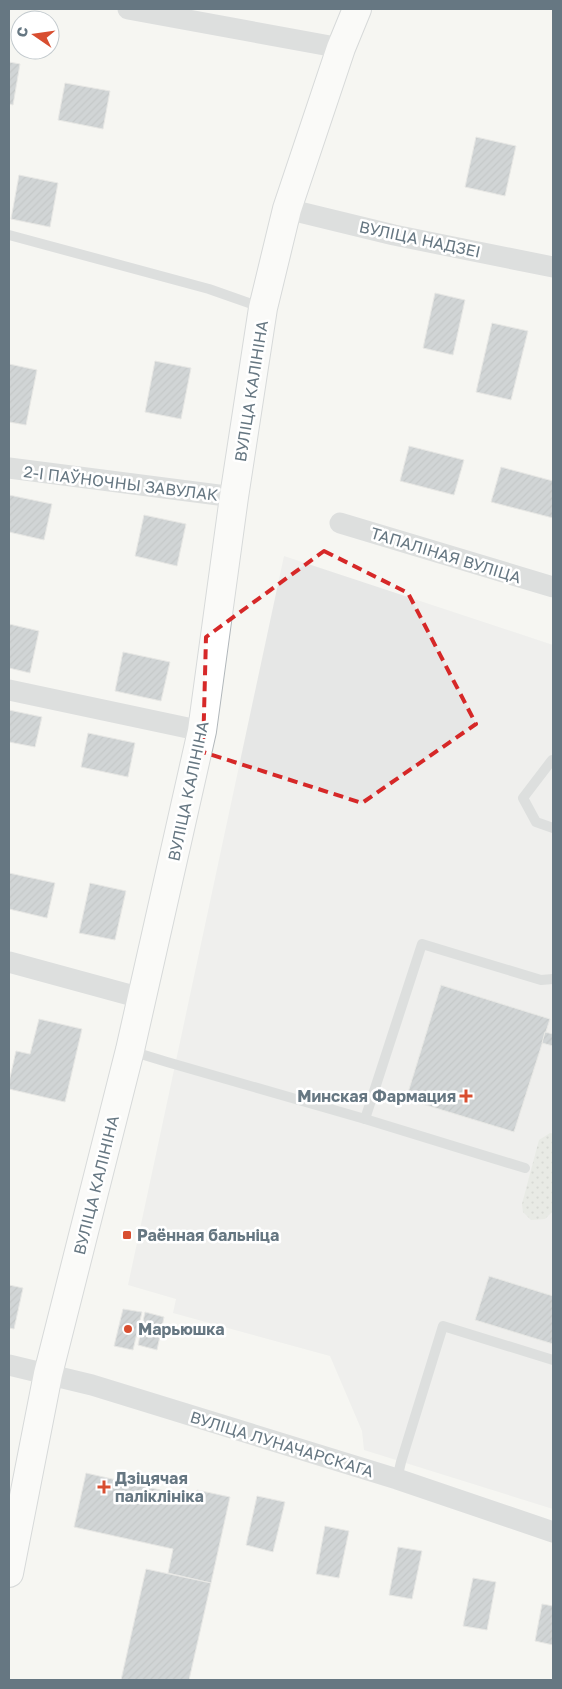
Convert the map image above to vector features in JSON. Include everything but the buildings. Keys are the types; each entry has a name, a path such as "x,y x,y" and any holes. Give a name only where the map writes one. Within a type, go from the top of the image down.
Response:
{"main road":[{"name":"ВУЛІЦА КАЛІНІНА","path":"9,1573 48,1374 130,1050 202,731 234,498 264,308 287,209 341,48 357,9"}],"street":[{"path":"128,9 341,48"},
{"name":"ВУЛІЦА НАДЗЕІ","path":"287,209 394,235 553,267"},
{"name":"2-І ПАЎНОЧНЫ ЗАВУЛАК","path":"9,468 234,498"},
{"name":"ТАПАЛІНАЯ ВУЛІЦА","path":"340,523 553,587"},
{"path":"9,690 202,731"},
{"path":"9,962 141,998"},
{"name":"ВУЛІЦА ЛУНАЧАРСКАГА","path":"9,1365 101,1388 397,1479 553,1532"}],"lane":[{"path":"9,234 208,289 264,308"},
{"path":"553,760 524,798 536,822 553,828"},
{"path":"365,1119 422,944 541,980 553,979"},
{"path":"130,1050 525,1168"},
{"path":"397,1479 400,1462 443,1326 553,1360"}],"highlighted area":[{"path":"324,551 408,593 476,724 362,803 203,752 206,637"}],"shaded area":[{"path":"284,556 553,645 553,1509 364,1450 362,1431 330,1356 173,1313 176,1299 128,1285"},
{"path":"550,1133 553,1134 553,1211 545,1219 531,1220 523,1212 522,1204 539,1140"}],"place":[{"name":"Минская Фармация","path":"466,1096"},
{"name":"Раённая бальніца","path":"127,1235"},
{"name":"Марьюшка","path":"128,1329"},
{"name":"Дзіцячая паліклініка","path":"104,1487"}]}
